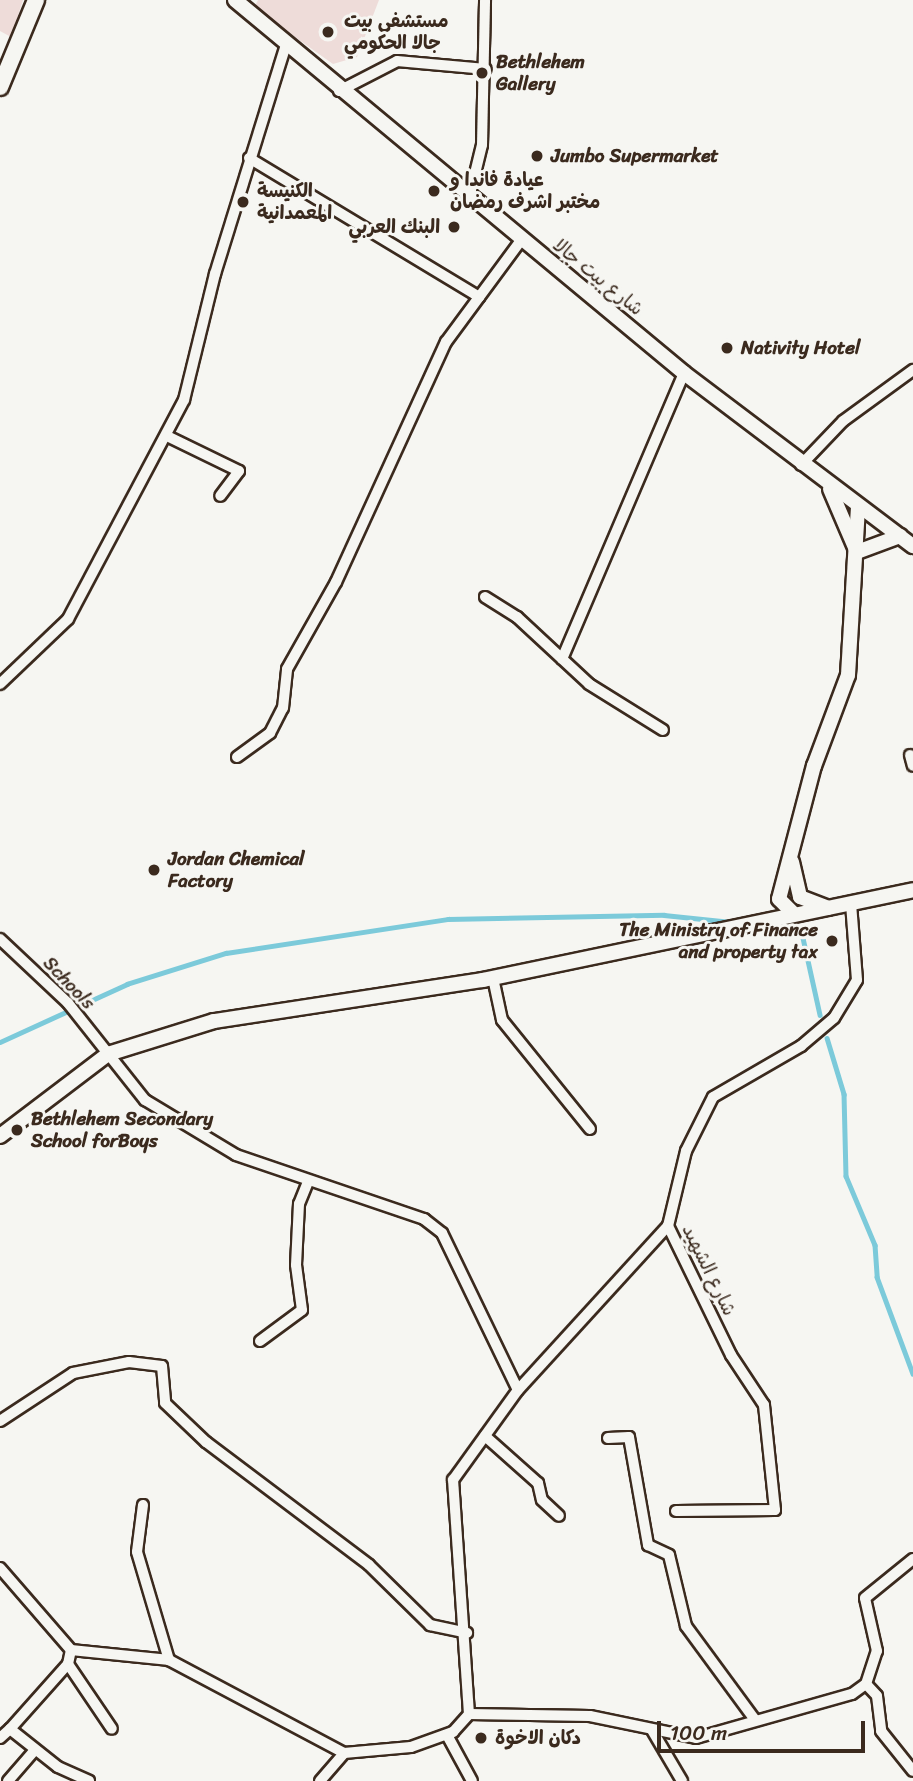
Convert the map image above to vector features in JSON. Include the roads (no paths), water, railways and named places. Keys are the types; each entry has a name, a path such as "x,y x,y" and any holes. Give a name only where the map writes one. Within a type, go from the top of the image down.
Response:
{"main road":[{"path":"0,87 36,0"}],"street":[{"path":"471,190 482,145 486,69 485,0"},
{"name":"شارع بيت جالا","path":"243,3 339,91 471,190 522,239 684,373 830,489 858,508 868,522"},
{"path":"0,684 68,619 167,436 196,368 249,158 286,45"},
{"path":"339,91 397,61 486,69"},
{"path":"249,158 479,297"},
{"path":"237,757 270,733 283,708 287,669 336,582 446,342 522,239"},
{"path":"801,465 843,421 913,370"},
{"path":"562,659 684,373"},
{"path":"167,436 239,471 220,496"},
{"path":"830,489 857,552"},
{"path":"760,921 779,899 794,840 848,675 857,552 868,522 900,536 913,547"},
{"path":"857,552 900,536"},
{"path":"485,597 589,684 663,730"},
{"path":"794,840 794,887 800,897 828,908"},
{"path":"0,1136 108,1054 214,1021 493,978 913,890"},
{"path":"779,899 794,914"},
{"name":"شارع الشهيد","path":"676,1511 775,1510 764,1405 731,1356 668,1226 686,1151 713,1097 801,1046 834,1018 857,980 851,903"},
{"name":"Schools","path":"0,939 68,1003 145,1100 236,1155 307,1184 395,1208 442,1233 518,1390"},
{"path":"493,978 502,1020 590,1129"},
{"path":"260,1341 302,1310 296,1265 299,1204 307,1184"},
{"path":"469,1714 467,1633 453,1480 518,1390 668,1226"},
{"path":"0,1421 73,1373 129,1362 162,1366 165,1403 206,1442 369,1565 430,1625 467,1633"},
{"path":"485,1436 538,1483 542,1500 559,1516"},
{"path":"608,1438 629,1437 648,1545 669,1555 686,1626 755,1720"},
{"path":"144,1505 137,1552 169,1660"},
{"path":"0,1568 71,1650 169,1660 344,1753 411,1747 447,1735 469,1714 590,1716 674,1737 717,1736 755,1720 841,1698 866,1684 877,1651 865,1598 913,1559"},
{"path":"0,1738 68,1664 71,1650"},
{"path":"68,1664 112,1729"},
{"path":"866,1684 877,1696 881,1731 913,1770"},
{"path":"10,1729 34,1751 89,1781"},
{"path":"652,1730 682,1781"},
{"path":"447,1735 472,1781"},
{"path":"8,1781 34,1751"},
{"path":"320,1781 344,1753"}],"waterway":[{"path":"0,1042 127,984 226,953 448,919 664,915 731,922"},
{"path":"768,926 801,929 820,1015"},
{"path":"827,1038 844,1094 846,1176 875,1245 877,1277 913,1374"}],"place":[{"name":"مستشفى بيت جالا الحكومي","path":"328,32"},
{"name":"Bethlehem Gallery","path":"482,73"},
{"name":"Jumbo Supermarket","path":"537,156"},
{"name":"عيادة فاندا و مختبر اشرف رمضان","path":"434,191"},
{"name":"الكنيسة المعمدانية","path":"243,202"},
{"name":"البنك العربي","path":"454,227"},
{"name":"Nativity Hotel","path":"727,348"},
{"name":"Jordan Chemical Factory","path":"154,870"},
{"name":"The Ministry of Finance and property tax","path":"832,941"},
{"name":"Bethlehem Secondary School forBoys","path":"17,1130"},
{"name":"دكان الاخوة","path":"481,1738"}]}
